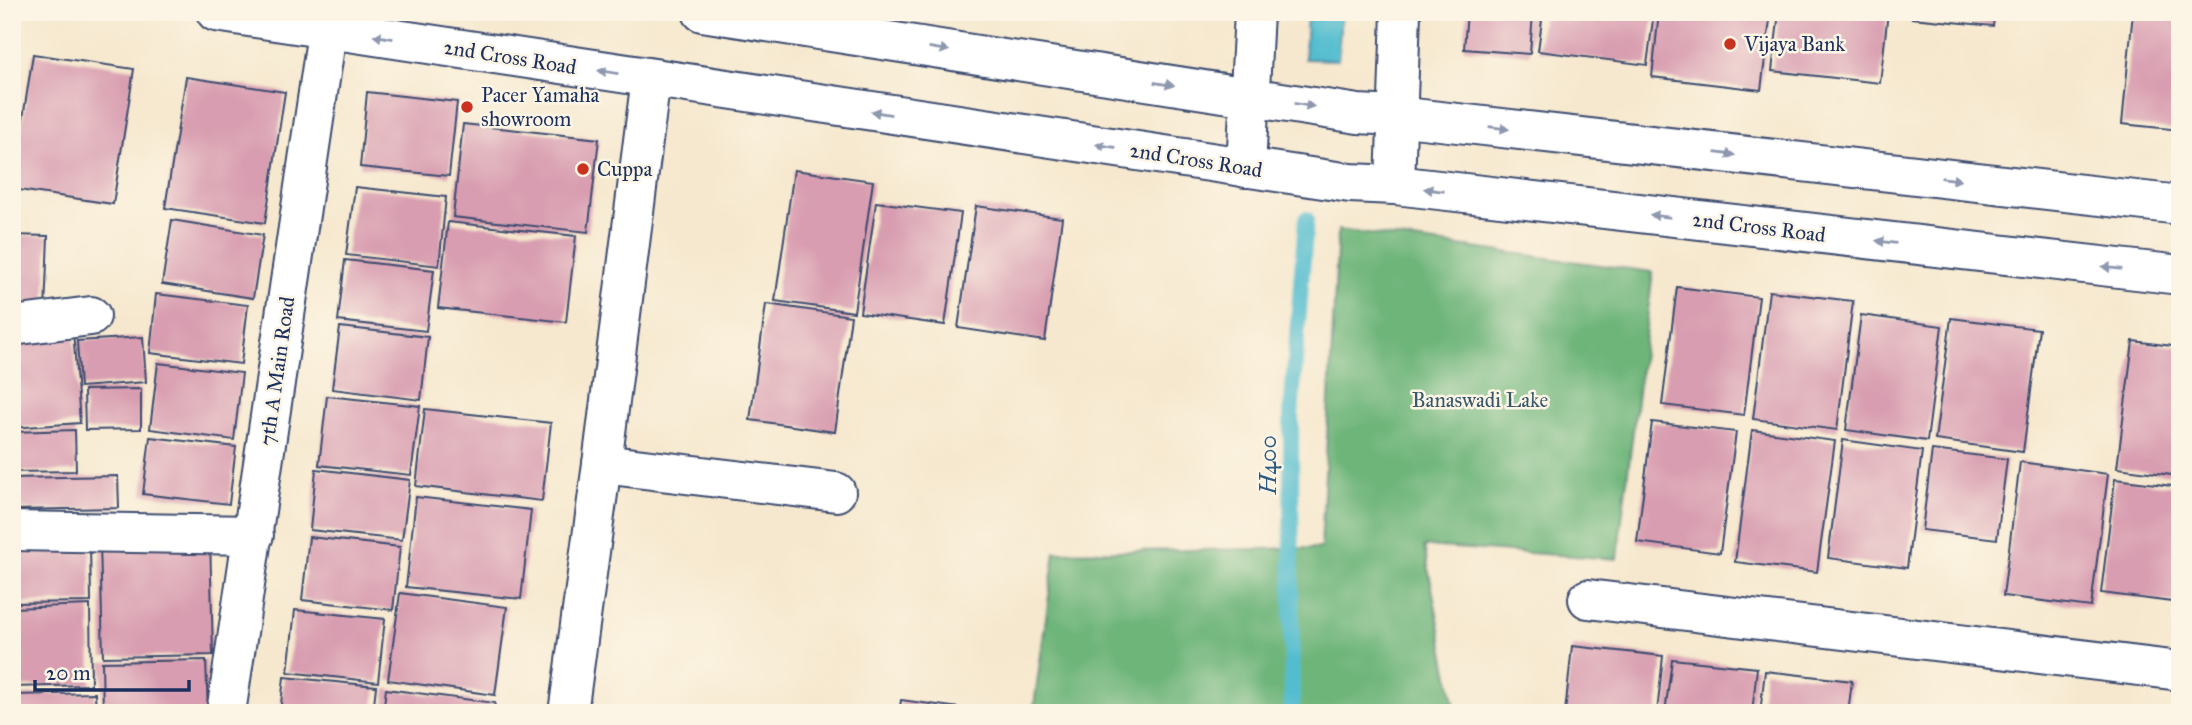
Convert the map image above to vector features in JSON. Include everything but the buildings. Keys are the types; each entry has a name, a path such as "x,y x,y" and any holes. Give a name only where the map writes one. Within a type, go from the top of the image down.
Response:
{"street":[{"name":"2nd Cross Road","path":"216,12 328,21 651,78 1350,183 1395,185 2180,275"},
{"path":"702,12 1358,114 1396,116 2180,205"},
{"path":"1247,167 1254,12"},
{"path":"1395,185 1401,12"},
{"name":"7th A Main Road","path":"226,713 328,21"},
{"path":"568,713 651,78"},
{"path":"12,326 91,316"},
{"path":"602,464 836,492"},
{"path":"12,531 254,535"},
{"path":"1588,598 2180,671"}],"green space":[{"name":"Banaswadi Lake","path":"1338,230 1653,272 1617,559 1424,546 1456,713 1033,713 1055,552 1321,548"}],"water":[{"path":"1307,12 1341,12 1338,60 1305,59"}],"waterway":[{"name":"H400","path":"1292,713 1291,415 1306,219"}],"place":[{"name":"Vijaya Bank","path":"1730,44"},
{"name":"Pacer Yamaha showroom","path":"467,107"},
{"name":"Cuppa","path":"583,169"}]}
